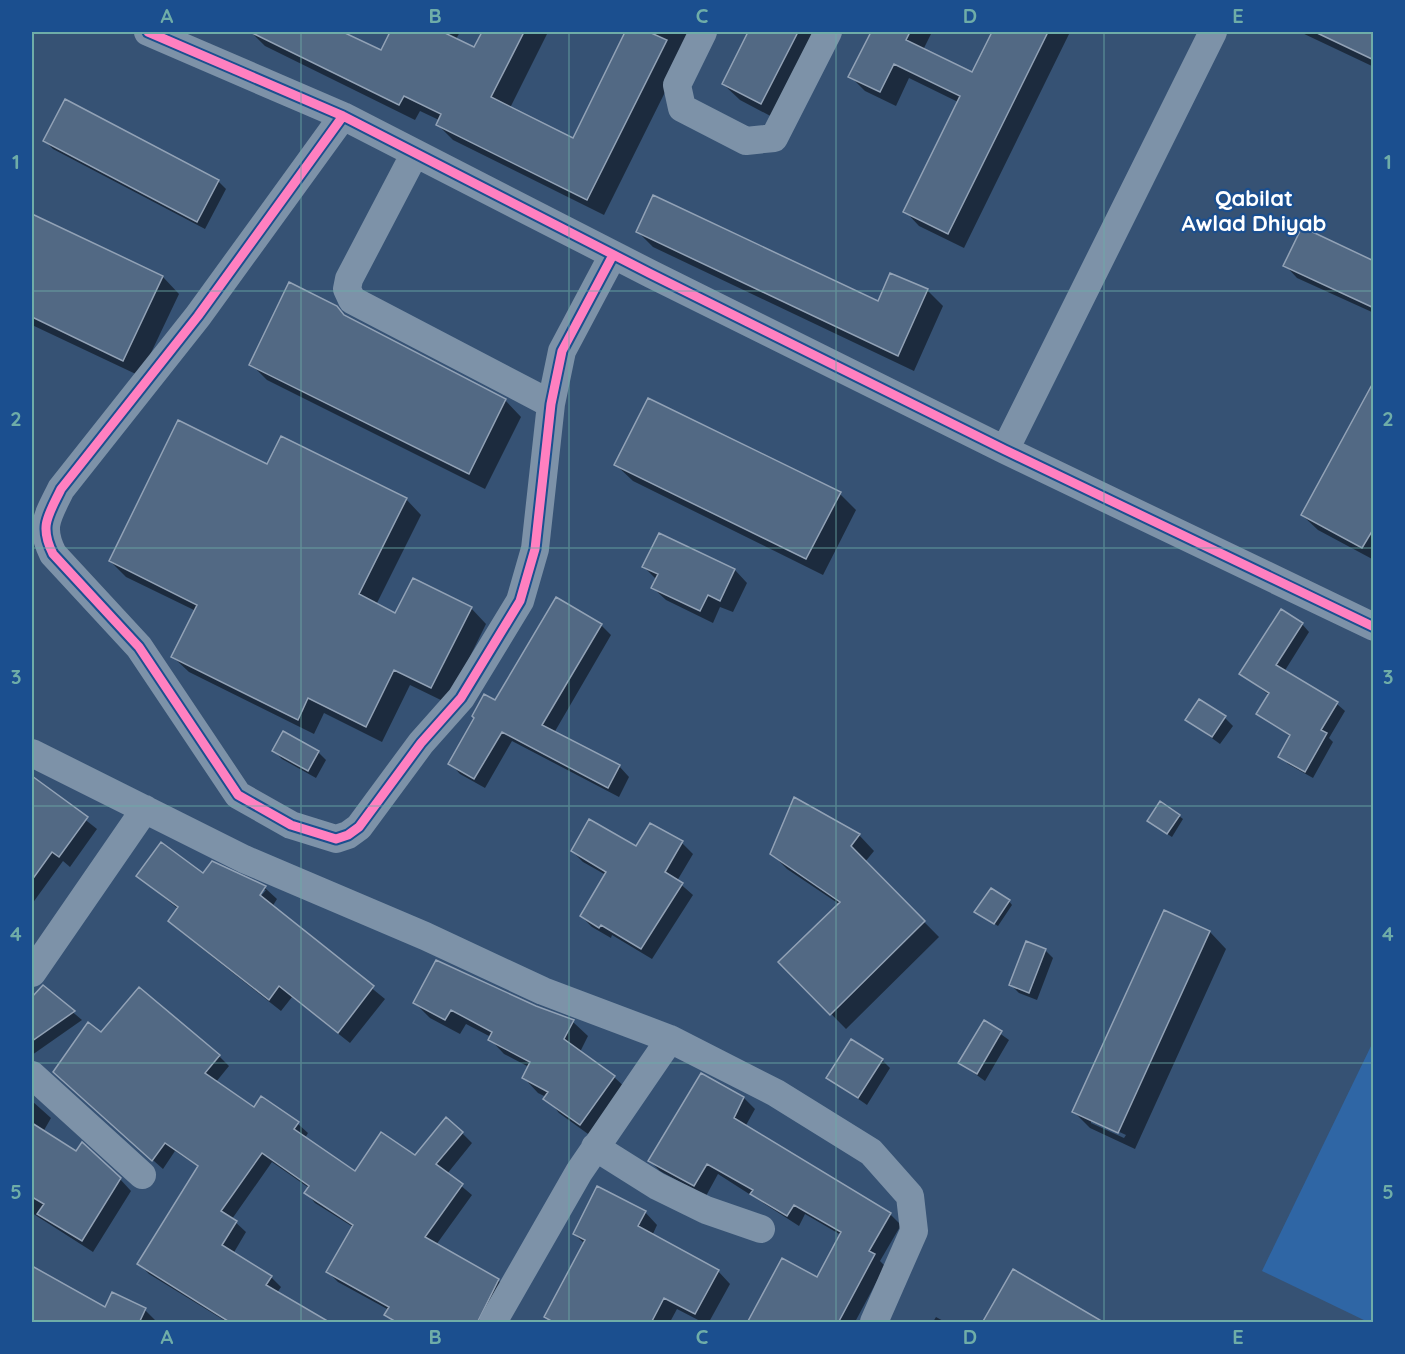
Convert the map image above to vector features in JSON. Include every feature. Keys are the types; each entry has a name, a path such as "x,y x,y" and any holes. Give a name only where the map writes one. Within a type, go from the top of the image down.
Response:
{"street":[{"path":"148,32 343,116 613,255 1005,450 1374,627"},
{"path":"703,32 677,86 682,108 746,141 774,138 828,32"},
{"path":"1005,450 1207,34"},
{"path":"343,116 198,316 61,489 45,522 46,539 53,554 139,647 238,795 291,825 336,838 348,835 359,827 421,743 462,698 520,601 535,549 551,404 562,351 613,255"},
{"path":"415,153 350,279 347,289 352,300 551,404"},
{"path":"32,753 244,859 425,936 543,991 670,1038 829,1124 871,1152 910,1196 914,1231 874,1323"},
{"path":"32,973 145,809"},
{"path":"493,1323 557,1208 595,1147 670,1038"},
{"path":"32,1075 142,1175"},
{"path":"595,1147 657,1186 706,1210 761,1229"}],"shaded area":[{"path":"1373,1042 1374,1322 1368,1322 1262,1271"}],"building":[{"path":"250,32 343,32 381,50 390,32 443,32 474,47 482,32 524,32 491,97 573,138 625,32 649,32 667,40 587,200 436,125 441,114 404,96 399,105"},
{"path":"748,32 798,32 761,104 722,84"},
{"path":"871,32 910,32 906,40 972,72 992,32 1048,32 948,234 903,212 960,96 894,64 880,92 848,77"},
{"path":"1315,32 1374,32 1374,60"},
{"path":"65,99 219,180 197,222 43,141"},
{"path":"653,195 878,301 890,273 928,289 898,356 636,232"},
{"path":"32,214 163,276 123,361 32,317"},
{"path":"1302,227 1374,261 1374,308 1283,266"},
{"path":"289,282 337,306 344,315 506,399 469,474 249,365"},
{"path":"1374,381 1374,528 1362,548 1301,515"},
{"path":"648,398 841,492 806,559 614,465"},
{"path":"178,420 267,464 281,436 407,498 359,594 395,613 413,578 472,607 431,688 394,670 366,727 308,698 298,720 171,657 197,605 109,561"},
{"path":"659,533 735,569 720,601 708,595 700,611 651,588 658,574 642,567"},
{"path":"556,597 602,624 542,725 620,765 608,788 502,732 474,779 448,764 474,718 472,716 484,694 495,700"},
{"path":"1281,609 1303,623 1276,665 1338,702 1321,730 1327,733 1305,772 1278,757 1290,735 1256,714 1269,693 1239,674"},
{"path":"1199,699 1226,716 1212,737 1185,720"},
{"path":"283,731 319,751 308,771 272,751"},
{"path":"32,776 88,817 59,857 52,852 32,880"},
{"path":"794,797 860,834 851,846 925,921 830,1015 778,962 840,902 770,854"},
{"path":"1160,801 1180,815 1167,834 1147,821"},
{"path":"589,819 636,846 650,823 683,841 665,872 683,883 641,949 601,925 599,928 580,916 606,872 571,851"},
{"path":"161,842 203,873 212,861 266,886 260,895 374,986 338,1033 279,986 269,1000 168,921 178,907 136,876"},
{"path":"991,888 1010,900 994,924 974,912"},
{"path":"1164,910 1210,931 1118,1133 1072,1112"},
{"path":"1026,941 1046,949 1029,993 1009,985"},
{"path":"436,960 536,1006 574,1020 564,1039 615,1076 580,1125 543,1099 548,1092 522,1078 530,1062 488,1040 492,1032 451,1010 445,1020 413,1003"},
{"path":"43,985 75,1011 32,1041 32,997"},
{"path":"139,987 220,1055 205,1073 254,1107 261,1096 299,1122 294,1129 355,1171 381,1132 415,1155 446,1117 463,1132 436,1164 463,1184 425,1237 499,1279 477,1323 398,1323 384,1315 389,1307 326,1272 353,1225 304,1193 309,1186 262,1153 221,1211 237,1221 222,1245 272,1276 266,1285 331,1323 231,1323 137,1264 198,1166 165,1143 152,1161 53,1072 88,1022 101,1032"},
{"path":"984,1020 1002,1031 977,1074 958,1063"},
{"path":"851,1039 883,1059 858,1098 826,1078"},
{"path":"701,1073 744,1097 734,1118 891,1213 869,1251 875,1254 838,1323 747,1323 782,1258 817,1277 841,1232 794,1205 787,1216 750,1194 753,1190 707,1164 694,1186 648,1161"},
{"path":"32,1123 76,1151 82,1142 121,1178 82,1241 37,1214 44,1204 32,1197"},
{"path":"597,1186 646,1211 638,1226 719,1270 695,1314 664,1298 651,1323 555,1323 544,1317 585,1240 573,1234"},
{"path":"32,1266 105,1307 112,1292 146,1308 139,1323 32,1323"},
{"path":"1013,1269 1105,1323 982,1323"}],"cycle path":[{"path":"148,32 343,116 651,274 1005,450 1374,627"},
{"path":"343,116 198,316 61,489 49,514 46,528 53,554 139,647 238,795 291,825 336,839 348,835 359,827 421,743 461,698 520,601 535,549 551,404 562,351 613,255"}],"district":[{"name":"Qabilat Awlad Dhiyab","path":"1254,210"}]}
